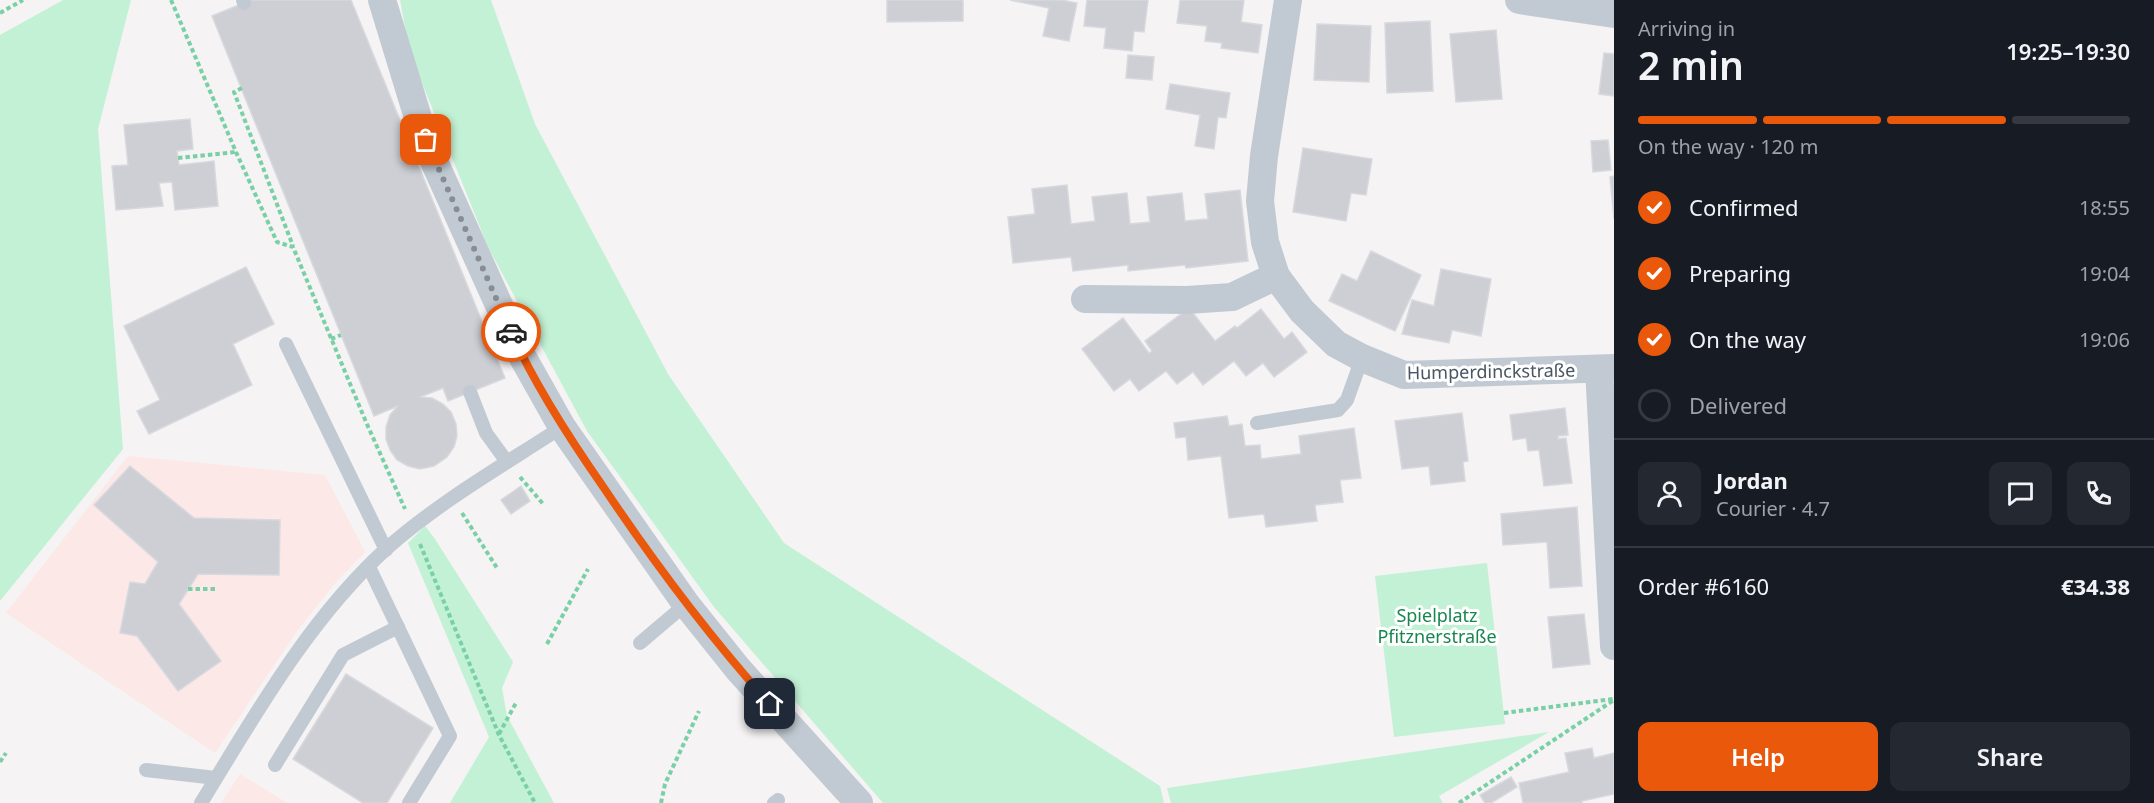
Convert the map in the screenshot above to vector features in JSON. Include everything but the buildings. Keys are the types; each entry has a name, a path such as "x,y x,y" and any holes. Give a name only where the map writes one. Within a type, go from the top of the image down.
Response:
{"street":[{"path":"382,0 433,159 522,356 562,428 686,604 848,799"},
{"name":"Humperdinckstraße","path":"1288,0 1264,156 1260,201 1265,242 1276,276 1302,311 1336,344 1362,358 1404,375 1606,369 1614,646"},
{"path":"1519,0 1614,14"},
{"path":"1084,299 1187,300 1232,297 1276,276"}],"lane":[{"path":"286,344 386,550"},
{"path":"1257,423 1338,410 1347,400 1362,358"},
{"path":"470,392 486,433 507,462"},
{"path":"201,803 271,692 343,592 413,527 507,462 562,428"},
{"path":"369,567 450,736 409,803"},
{"path":"640,643 686,604"},
{"path":"275,765 343,655 398,627"},
{"path":"146,770 216,778"}],"path":[{"path":"0,13 23,0"},
{"path":"171,0 277,242 293,246"},
{"path":"242,88 234,92 331,339 413,527 499,735 535,803"},
{"path":"178,158 236,152"},
{"path":"331,339 341,334"},
{"path":"507,462 544,505"},
{"path":"453,498 497,568"},
{"path":"547,644 588,569"},
{"path":"188,589 216,589"},
{"path":"1504,713 1614,700"},
{"path":"1459,803 1614,700"},
{"path":"499,735 517,701"},
{"path":"661,803 665,784 699,711"},
{"path":"0,762 6,753"}],"shaded area":[{"path":"128,456 325,475 365,552 336,582 297,631 215,753 6,613"},
{"path":"240,774 287,803 221,803"}],"green space":[{"path":"63,0 131,0 98,129 123,449 0,601 0,35"},
{"path":"400,0 491,0 535,124 668,374 784,543 1160,786 1164,803 883,803 714,607 587,431 488,247 410,53"},
{"path":"425,526 513,662 502,688 507,716 554,803 450,803 489,737 408,543"},
{"name":"Spielplatz Pfitznerstraße","path":"1487,563 1505,724 1394,737 1375,576"},
{"path":"1549,732 1439,796 1443,803 1171,803 1167,788"}],"way so far":[{"path":"426,140 511,332"}],"route":[{"path":"511,332 562,428 632,530 686,604 738,669 770,704"}]}
